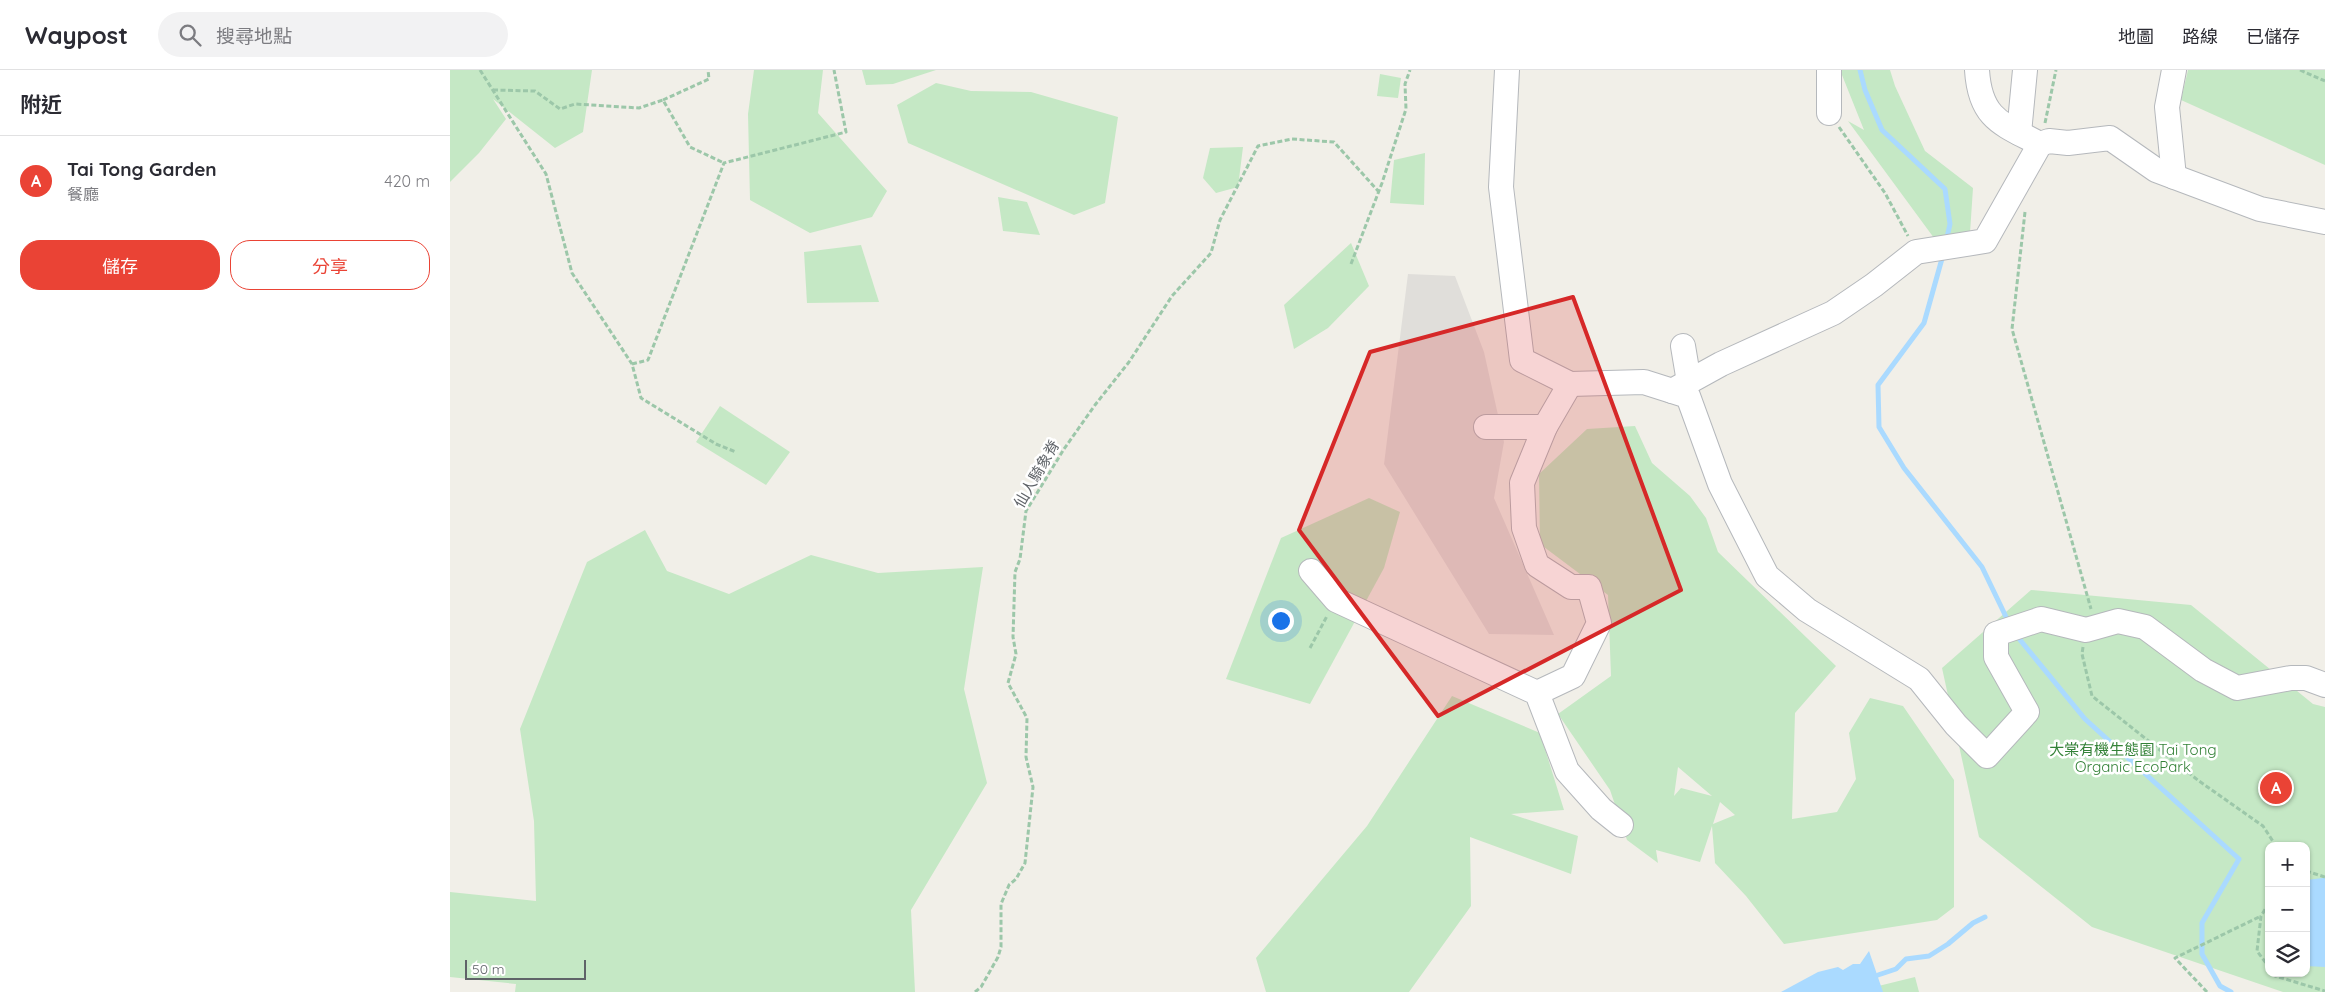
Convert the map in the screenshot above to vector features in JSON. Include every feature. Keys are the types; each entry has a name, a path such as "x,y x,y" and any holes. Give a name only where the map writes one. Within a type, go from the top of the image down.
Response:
{"street":[{"path":"1507,70 1501,187 1522,360 1570,384 1644,382 1681,387 1721,364 1834,313 1916,252 1985,241 2040,144 2049,141 2068,143 2110,138 2156,170 2260,209 2325,222"},
{"path":"1829,70 1829,113"},
{"path":"1977,70 1984,105 1999,122 2040,144"},
{"path":"2019,133 2025,70"},
{"path":"2174,70 2167,107 2174,177"},
{"path":"1683,346 1681,387 1688,396 1720,484 1767,576 1807,610 1919,679 1956,725 1987,756 2027,712 1996,657 1996,634 2041,619 2086,630 2118,622 2145,627 2203,670 2237,688 2291,678 2306,678 2325,685"},
{"path":"1538,693 1573,676 1599,622 1589,587 1571,587 1537,565 1524,528 1522,483 1545,427 1570,384"},
{"path":"1486,427 1545,427"},
{"path":"1311,571 1336,600 1538,693 1567,771 1601,809 1621,825"}],"path":[{"path":"480,70 546,174 572,274 632,364 641,398 716,444 736,452"},
{"path":"493,90 535,91 560,109 575,104 639,108 663,100 709,79 708,70"},
{"path":"663,100 690,147 724,163 846,132 834,70"},
{"path":"1351,264 1379,192 1406,108 1405,84 1410,70"},
{"path":"2040,144 2056,70"},
{"path":"2300,70 2325,81"},
{"path":"1829,113 1885,193 1916,252"},
{"name":"仙人騎象脊","path":"975,992 982,987 998,958 1001,947 1001,904 1009,885 1016,879 1025,863 1033,787 1026,757 1027,718 1008,683 1016,654 1013,637 1014,572 1020,559 1026,511 1064,449 1095,405 1129,362 1172,296 1211,253 1220,220 1258,146 1292,139 1334,142 1379,192"},
{"path":"632,364 648,360 724,163"},
{"path":"2027,204 2023,222 2012,329 2091,609 2082,654 2092,696 2199,781 2263,826 2273,842"},
{"path":"1310,648 1336,600"},
{"path":"2310,872 2325,877"},
{"path":"2265,910 2262,916 2257,951 2265,962"},
{"path":"2207,992 2175,958 2262,916"},
{"path":"2285,977 2325,991"}],"highlighted area":[{"path":"1573,297 1681,590 1438,716 1299,530 1370,352"}],"shaded area":[{"path":"1408,274 1455,276 1484,352 1504,442 1494,498 1554,635 1489,634 1384,464"}],"green space":[{"path":"450,70 592,70 583,132 555,148 493,99 506,119 479,153 450,182"},
{"path":"754,70 823,70 818,113 887,191 872,217 810,233 750,200 748,114"},
{"path":"862,70 936,70 893,84 866,85"},
{"path":"1840,70 1890,70 1895,86 1925,151 1973,188 1970,233 1934,238 1848,121 1864,130"},
{"path":"2188,70 2325,70 2325,165 2181,100"},
{"path":"1380,74 1401,78 1398,98 1377,96"},
{"path":"936,83 971,91 1031,92 1118,117 1105,203 1074,215 908,143 897,105"},
{"path":"1243,147 1238,187 1216,193 1203,178 1210,148"},
{"path":"1425,153 1424,205 1390,203 1394,160"},
{"path":"998,197 1027,202 1040,235 1003,231"},
{"path":"1351,243 1369,286 1328,328 1294,349 1284,305"},
{"path":"861,245 879,302 807,303 804,252"},
{"path":"720,406 790,452 766,485 696,442"},
{"path":"1635,426 1652,463 1690,496 1706,518 1718,552 1836,666 1795,713 1792,819 1837,812 1856,779 1849,733 1870,698 1903,706 1954,780 1954,907 1937,920 1784,944 1746,896 1715,863 1712,826 1700,862 1656,850 1658,863 1627,840 1610,790 1558,714 1611,676 1608,595 1540,544 1539,474 1587,429","holes":["1678,767 1712,796 1681,788 1674,796","1720,802 1735,815 1713,824"]},
{"path":"1369,498 1400,512 1384,568 1310,704 1226,679 1281,538"},
{"path":"645,530 667,571 729,594 811,555 878,573 983,567 964,689 987,783 911,910 915,992 515,992 516,984 450,977 450,892 536,901 534,821 520,729 587,562"},
{"name":"大棠有機生態園 Tai Tong Organic EcoPark","path":"2031,590 2191,605 2313,704 2325,707 2325,992 2283,992 2092,927 1979,837 1942,668"},
{"path":"1452,696 1540,733 1564,810 1511,814 1578,836 1571,874 1470,837 1471,906 1409,992 1266,992 1256,958 1367,826"},
{"path":"1915,977 1919,992 1854,992"}],"water":[{"path":"2325,878 2325,967 2310,966 2310,880"},
{"path":"1869,951 1883,992 1781,992 1818,972 1838,967 1843,970 1853,964 1860,964"}],"waterway":[{"path":"1860,70 1865,90 1882,130 1945,189 1950,224 1946,242"},
{"path":"1943,255 1924,323 1878,385 1879,427 1904,468 1982,567 2009,623"},
{"path":"2016,635 2085,719 2239,859 2202,923 2202,954 2220,986 2231,992"},
{"path":"1878,975 1896,969 1906,959 1929,956 1948,944 1973,923 1985,917"}],"place":[{"name":"Tai Tong Garden","path":"2276,788"}]}
